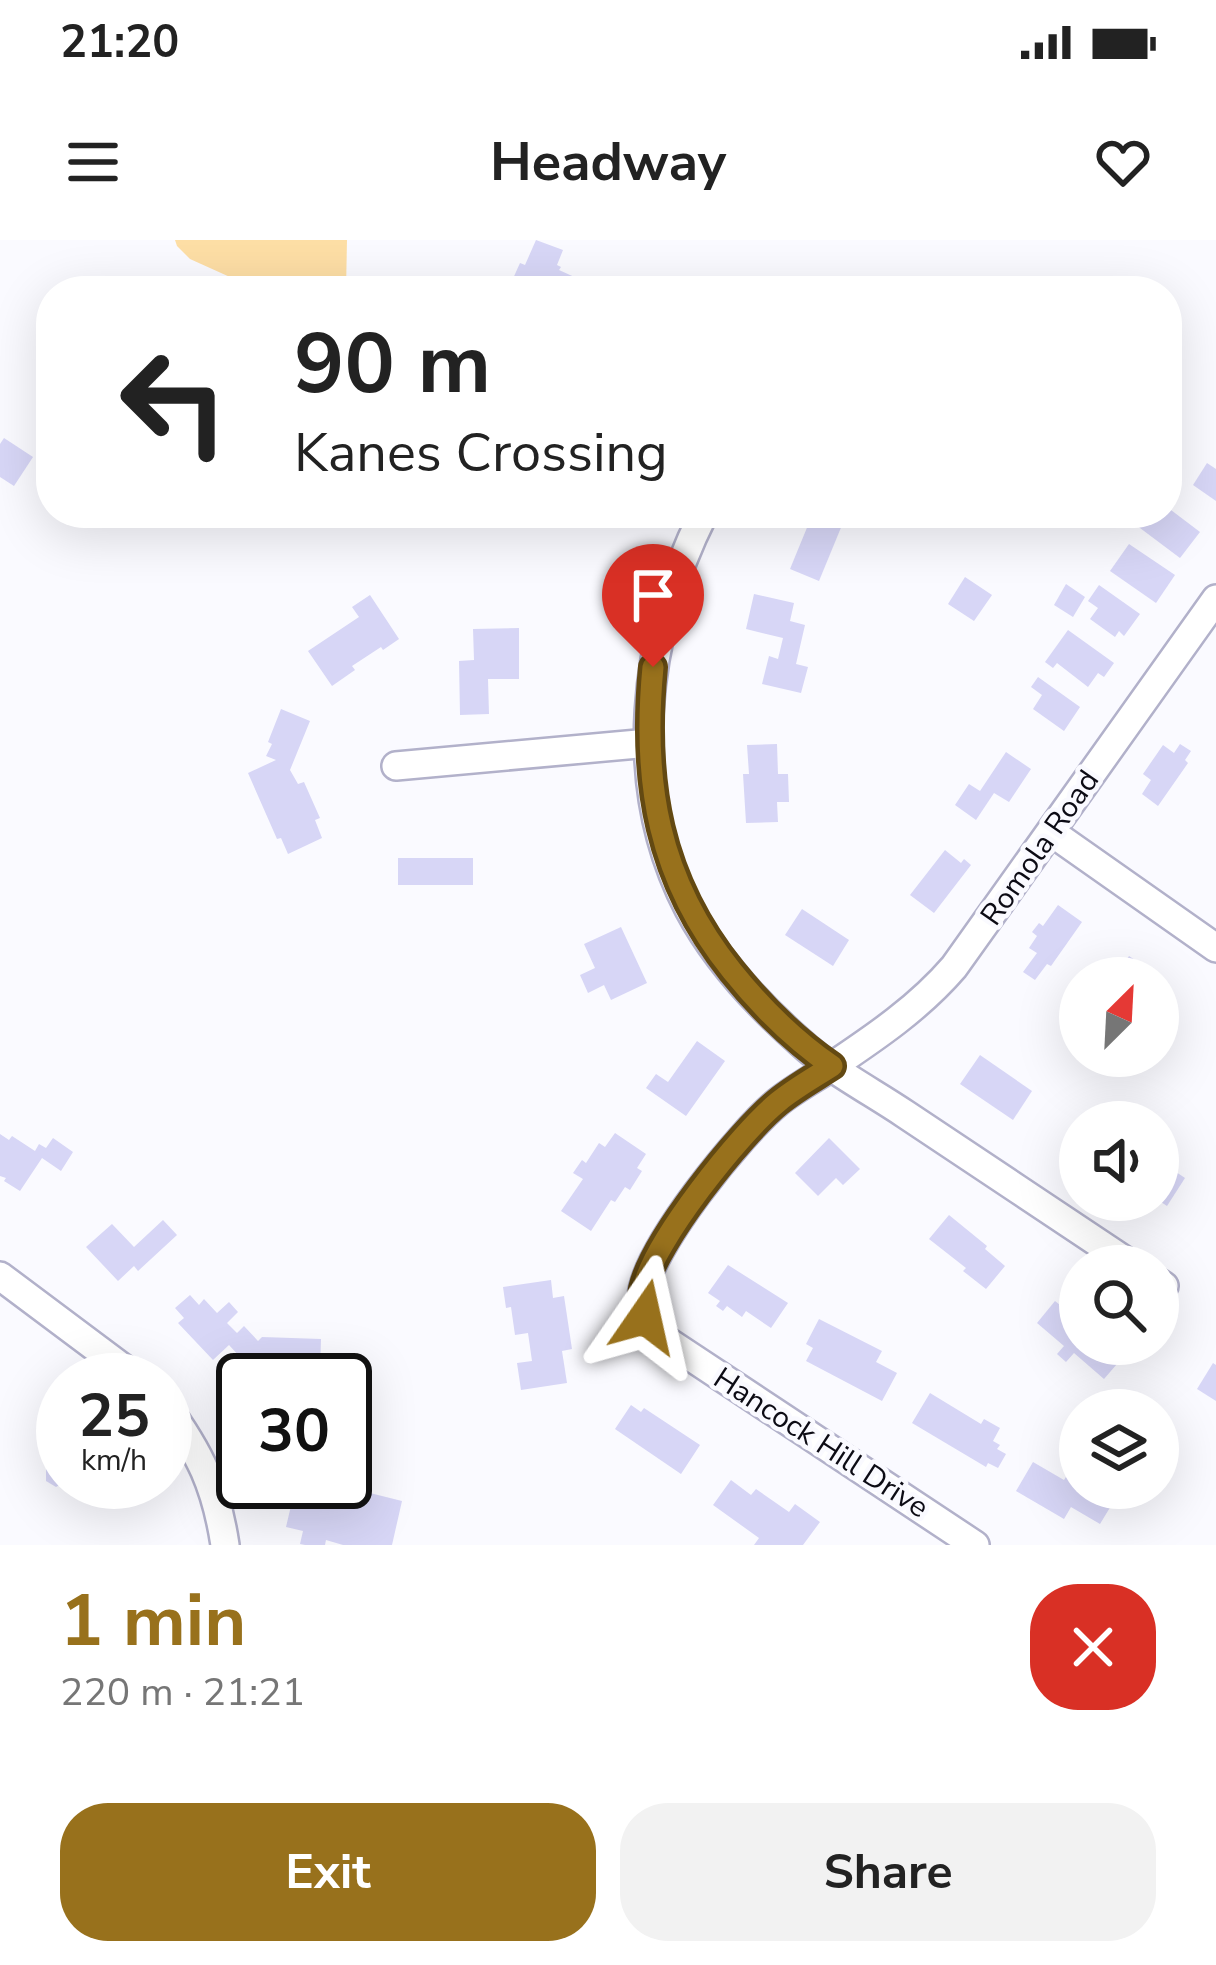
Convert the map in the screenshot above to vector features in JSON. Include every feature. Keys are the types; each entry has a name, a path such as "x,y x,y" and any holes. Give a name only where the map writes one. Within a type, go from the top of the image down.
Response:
{"street":[{"path":"697,528 677,572 661,629 653,667 649,743 663,841 688,908 743,985 804,1046 1101,1245"},
{"name":"Romola Road","path":"832,1066 933,992 955,967 1216,599"},
{"path":"397,766 649,743"},
{"path":"1052,832 1216,948"},
{"name":"Hancock Hill Drive","path":"832,1066 758,1120 704,1186 649,1273 642,1296 645,1317 667,1342 975,1545"},
{"path":"0,1276 103,1353"},
{"path":"192,1446 213,1490 225,1545"}],"shaded area":[{"path":"175,240 347,240 346,276 228,276 190,259"}],"building":[{"path":"536,240 563,250 557,265 572,276 514,276 520,263 525,265"},
{"path":"4,438 33,457 14,486 0,477"},
{"path":"1207,463 1216,469 1216,501 1193,485"},
{"path":"1182,518 1200,532 1180,558 1140,528 1182,528"},
{"path":"807,528 841,528 819,581 790,569"},
{"path":"1129,544 1175,575 1156,603 1110,571"},
{"path":"965,577 992,595 974,621 948,604"},
{"path":"1066,584 1085,597 1073,617 1054,605"},
{"path":"1099,585 1140,614 1124,636 1119,631 1115,637 1090,619 1098,608 1088,601"},
{"path":"754,594 794,603 790,621 805,625 796,664 808,667 801,693 762,684 769,656 778,659 783,638 746,629"},
{"path":"370,595 399,639 352,666 355,670 332,686 308,651 359,617 352,607"},
{"path":"519,628 519,679 488,679 489,714 460,715 459,661 474,660 473,629"},
{"path":"1068,630 1114,663 1088,687 1057,663 1053,668 1045,662"},
{"path":"1038,677 1080,707 1064,731 1033,709 1042,695 1031,687"},
{"path":"281,709 310,721 290,770 298,784 304,782 320,818 315,820 322,838 288,854 248,773 276,760 266,756"},
{"path":"777,744 778,774 788,774 789,802 777,802 778,822 746,823 743,774 749,774 747,745"},
{"path":"1180,744 1191,751 1185,760 1188,763 1158,806 1142,794 1151,780 1143,774 1163,745 1174,753"},
{"path":"1006,752 1031,769 1009,802 994,793 976,820 955,805 969,784 980,791"},
{"path":"945,850 971,865 934,913 910,895"},
{"path":"398,858 473,858 473,885 398,885"},
{"path":"1058,905 1082,922 1051,966 1047,964 1035,980 1023,972 1037,953 1029,948 1037,936 1032,932 1039,923 1043,926"},
{"path":"802,909 849,940 833,966 785,935"},
{"path":"621,927 647,983 611,1000 604,985 588,993 580,975 595,968 584,944"},
{"path":"697,1041 725,1061 686,1116 646,1088 656,1074 668,1082"},
{"path":"980,1055 1032,1091 1013,1120 960,1084"},
{"path":"615,1133 646,1154 637,1168 642,1171 630,1190 625,1187 615,1202 611,1200 591,1231 561,1211 583,1179 573,1173 582,1160 586,1163 599,1143 605,1147"},
{"path":"0,1134 35,1151 39,1144 46,1148 53,1138 73,1152 61,1171 42,1158 20,1191 0,1176"},
{"path":"829,1138 860,1169 843,1185 836,1178 818,1196 795,1173"},
{"path":"949,1215 1005,1266 986,1289 929,1239"},
{"path":"163,1220 177,1235 138,1271 134,1266 118,1281 86,1247 112,1224 134,1247"},
{"path":"728,1265 788,1303 771,1328 746,1311 742,1317 727,1306 723,1311 716,1306 720,1301 708,1293"},
{"path":"551,1280 553,1298 564,1296 572,1349 562,1351 567,1383 521,1390 517,1363 532,1361 528,1333 515,1335 503,1287"},
{"path":"190,1295 199,1305 204,1299 217,1313 229,1302 238,1312 227,1323 237,1333 244,1326 258,1341 262,1337 321,1339 321,1353 236,1353 229,1345 213,1360 178,1323 184,1318 175,1308"},
{"path":"1055,1301 1059,1304 1059,1342 1037,1323"},
{"path":"819,1319 882,1351 876,1362 897,1373 882,1401 806,1361 813,1348 806,1344"},
{"path":"1088,1365 1116,1365 1104,1379"},
{"path":"1216,1365 1216,1401 1197,1389"},
{"path":"930,1393 981,1424 984,1419 1000,1428 993,1441 1006,1454 998,1468 988,1463 986,1467 912,1423"},
{"path":"631,1405 641,1412 644,1408 700,1445 681,1474 615,1429"},
{"path":"1033,1462 1059,1477 1059,1509 1070,1509 1064,1519 1016,1491"},
{"path":"731,1480 751,1495 756,1489 789,1512 795,1504 820,1522 803,1545 754,1545 759,1538 713,1505"},
{"path":"372,1494 402,1501 392,1545 343,1545 326,1540 325,1545 305,1545 300,1544 303,1531 286,1527 290,1509 372,1509"},
{"path":"1074,1509 1109,1509 1100,1524"}],"route":[{"path":"645,1317 644,1284 674,1228 704,1186 758,1120 832,1066 804,1046 743,985 688,908 663,841 650,772 653,667"}]}
